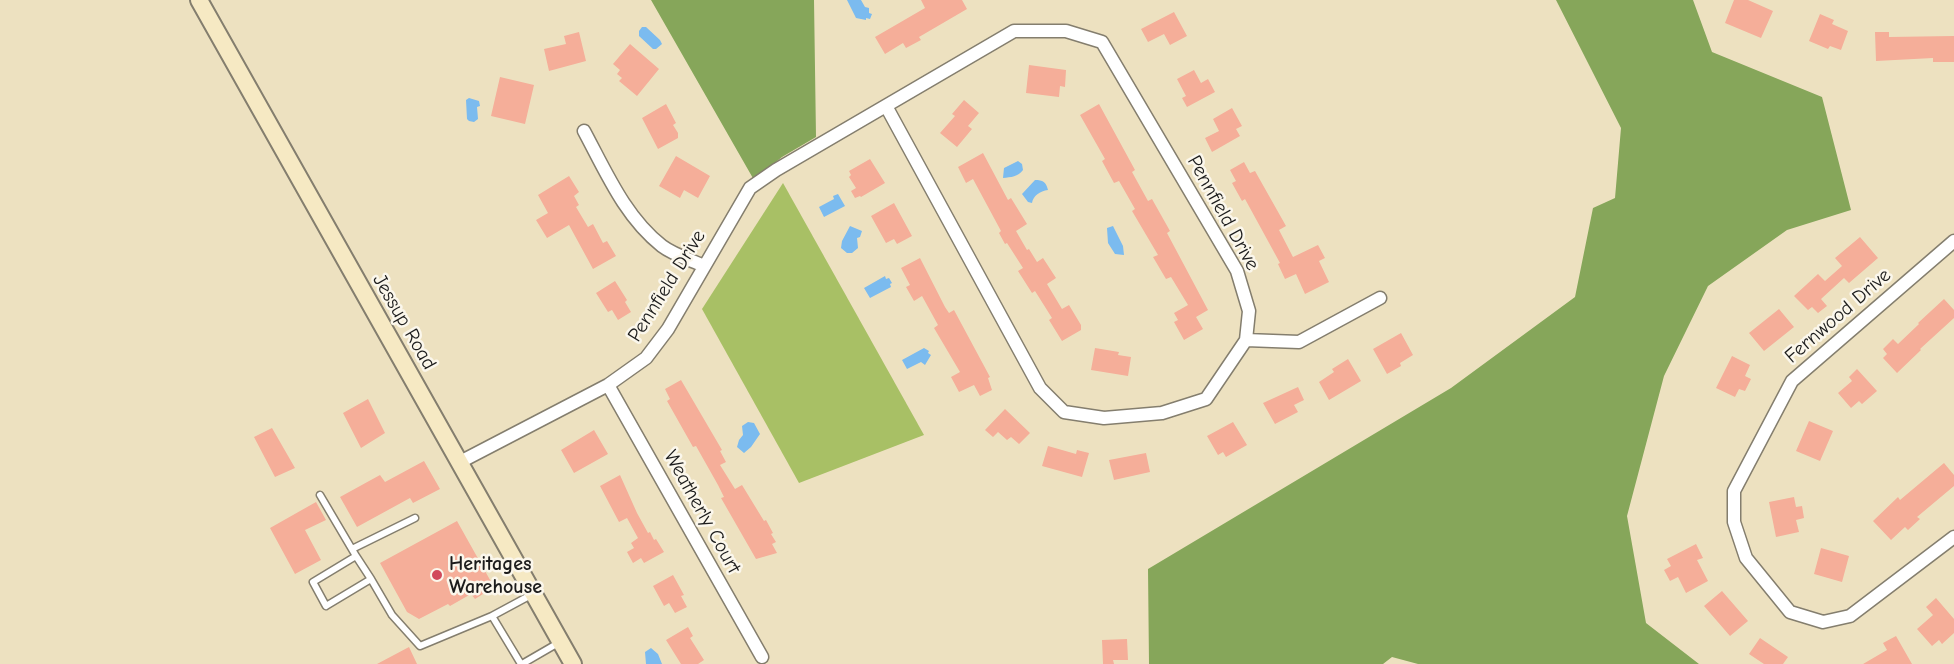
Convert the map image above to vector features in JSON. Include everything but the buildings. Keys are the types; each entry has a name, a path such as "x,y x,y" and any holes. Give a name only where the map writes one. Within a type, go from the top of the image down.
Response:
{"street":[{"name":"Jessup Road","path":"199,0 573,664"},
{"name":"Pennfield Drive","path":"460,462 608,385 646,358 668,329 750,188 776,170 1014,31 1066,31 1102,42 1237,272 1249,311 1246,340 1206,399 1162,413 1104,418 1064,411 1040,388 886,106"},
{"path":"584,131 633,216 662,246 705,266"},
{"name":"Fernwood Drive","path":"1954,241 1792,381 1734,491 1734,522 1746,558 1790,612 1823,622 1850,616 1954,537"},
{"path":"1246,340 1299,342 1380,298"},
{"name":"Weatherly Court","path":"608,385 762,657"}],"lane":[{"path":"320,495 392,615 420,646 492,616 534,594"},
{"path":"352,549 415,518"},
{"path":"356,556 313,582 327,606 371,579"},
{"path":"492,616 521,664 561,642"}],"green space":[{"path":"651,0 814,0 816,137 782,157 754,180"},
{"path":"1556,0 1693,0 1712,52 1822,97 1851,210 1787,230 1708,286 1664,376 1627,516 1646,623 1699,664 1418,664 1392,657 1383,664 1149,664 1148,569 1451,388 1575,297 1593,208 1615,198 1621,128"},
{"path":"783,183 924,435 799,483 702,309"}],"water":[{"path":"847,0 861,0 872,14 870,19 856,18"},
{"path":"642,27 646,27 662,44 653,49 639,36"},
{"path":"469,98 479,101 478,119 474,122 467,119 466,100"},
{"path":"1018,161 1022,164 1023,170 1014,176 1003,178 1004,168"},
{"path":"1035,180 1044,182 1048,190 1037,194 1032,203 1028,202 1022,194"},
{"path":"838,194 845,206 824,217 819,207 834,199 833,196"},
{"path":"850,226 862,231 860,237 857,238 858,248 852,253 847,253 841,248"},
{"path":"1113,226 1123,246 1124,255 1115,254 1108,243 1107,228"},
{"path":"885,276 892,283 891,287 870,298 864,288"},
{"path":"924,348 931,355 925,365 921,362 907,369 902,360"},
{"path":"748,422 754,423 760,434 744,453 737,447 743,435 742,426"},
{"path":"651,648 658,654 662,664 646,664 645,652"}],"place":[{"name":"Heritages Warehouse","path":"437,575"}]}
